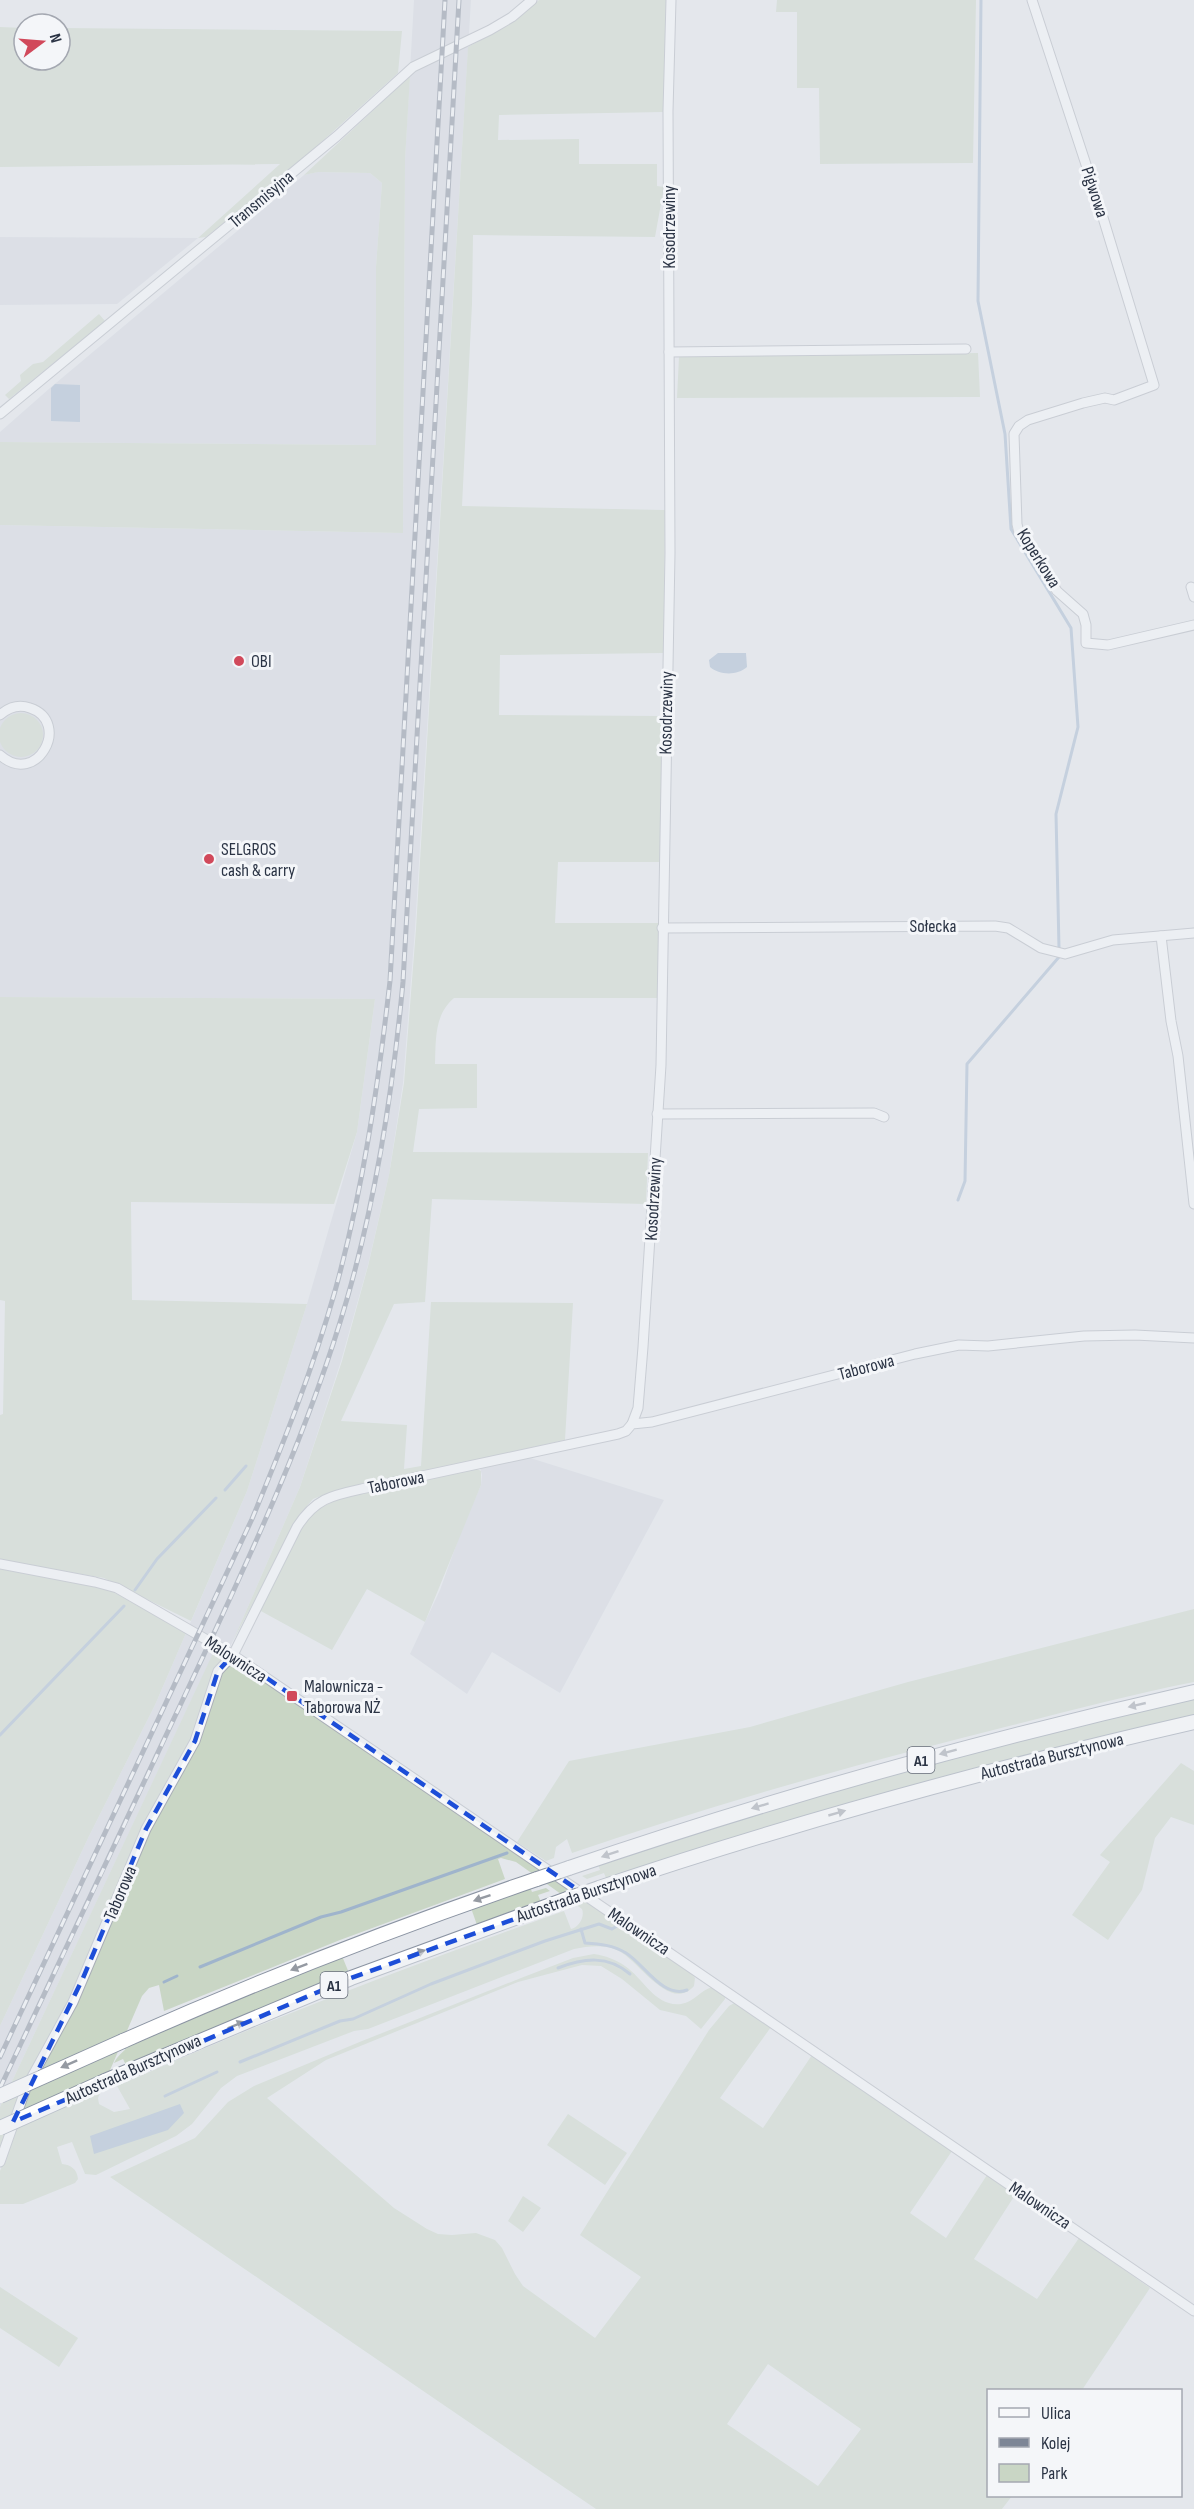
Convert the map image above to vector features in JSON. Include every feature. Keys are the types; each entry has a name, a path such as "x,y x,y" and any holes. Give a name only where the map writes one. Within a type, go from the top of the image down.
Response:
{"highway":[{"name":"Autostrada Bursztynowa","path":"0,2096 218,1999 349,1947 569,1868 772,1802 858,1777 1067,1722 1194,1692"},
{"name":"Autostrada Bursztynowa","path":"0,2128 105,2081 351,1978 599,1888 868,1804 1039,1758 1194,1722"}],"street":[{"name":"Transmisyjna","path":"0,414 329,143 413,67 496,27 532,0"},
{"name":"Kosodrzewiny","path":"632,1424 638,1408 644,1347 657,1114 662,1065 670,553 668,111 671,0"},
{"name":"Pigwowa","path":"1032,0 1101,209 1154,385"},
{"path":"669,352 966,349"},
{"name":"Koperkowa","path":"1154,385 1114,400 1105,398 1083,403 1028,420 1018,426 1014,434 1017,524 1019,533 1057,591 1083,614 1086,625 1086,643 1108,645 1194,625"},
{"path":"1191,587 1194,597"},
{"path":"0,715 14,707 24,706 34,710 44,718 50,735 44,752 29,763 12,763 0,755"},
{"name":"Sołecka","path":"663,928 995,926 1008,928 1041,948 1065,954 1113,940 1194,933"},
{"path":"1161,936 1171,1021 1178,1056 1194,1204"},
{"path":"657,1114 874,1113 884,1117"},
{"name":"Taborowa","path":"0,2162 26,2088 73,2002 146,1829 195,1741 218,1671 233,1654 297,1527 319,1502 366,1488 618,1434 626,1431 632,1424 652,1422 915,1354 959,1345 988,1346 1084,1336 1135,1335 1194,1338"},
{"name":"Malownicza","path":"0,1564 117,1588 233,1654 1194,2311"}],"highlighted area":[{"path":"233,1655 584,1894 351,1978 13,2122 83,1978 146,1829 195,1741 218,1671"}],"shaded area":[{"path":"414,0 471,0 415,929 403,1083 389,1175 368,1265 341,1361 300,1487 233,1641 225,1656 215,1650 0,2107 0,2026 89,1836 155,1705 247,1491 307,1304 357,1132 375,999 0,997 0,525 403,533 405,160"},
{"path":"317,172 370,173 382,183 376,267 377,445 0,442 0,432 50,388 304,175"},
{"path":"0,237 198,238 117,304 0,305"},
{"path":"524,1456 664,1500 560,1693 492,1652 467,1694 410,1654 440,1590 481,1485 482,1475 479,1464"}],"green space":[{"path":"539,0 666,0 664,112 499,115 498,140 579,139 579,164 657,164 657,186 664,187 655,237 473,235 462,506 665,510 664,653 500,655 499,715 663,716 661,862 558,862 555,923 660,923 660,998 454,998 447,1005 439,1020 435,1064 477,1064 477,1108 419,1109 413,1152 648,1153 646,1204 432,1199 425,1302 394,1304 341,1421 407,1425 404,1469 421,1466 431,1302 573,1303 565,1440 331,1492 313,1499 300,1514 233,1641 300,1487 342,1361 368,1266 389,1175 404,1083 416,929 468,47 514,21"},
{"path":"777,0 976,0 973,163 820,164 819,88 797,88 797,12 776,12"},
{"path":"0,27 12,28 12,72 72,72 72,28 402,31 398,73 297,164 206,237 198,238 280,164 0,167"},
{"path":"410,76 405,160 403,533 0,525 0,442 376,445 376,267 382,183 370,173 318,172 304,175"},
{"path":"99,314 105,321 9,399 5,395 21,381 20,375 33,364 43,362"},
{"path":"978,353 980,397 677,398 679,357"},
{"path":"21,713 36,720 43,735 36,750 21,757 6,750 -1,735 6,720"},
{"path":"0,997 375,999 357,1132 334,1204 131,1202 132,1300 307,1304 247,1491 191,1621 104,1578 0,1560 0,1415 3,1414 5,1301 0,1300"},
{"path":"475,1468 481,1471 481,1485 425,1622 367,1589 332,1650 259,1610 302,1524 315,1510 341,1498"},
{"path":"0,1569 108,1589 186,1633 155,1705 89,1836 0,2026"},
{"path":"1194,1609 1194,1682 957,1739 846,1769 736,1800 572,1853 567,1839 556,1847 554,1858 546,1861 517,1842 569,1761 750,1727 908,1682"},
{"path":"215,1649 225,1656 217,1667 190,1742 67,2004 17,2099 0,2147 0,2107"},
{"path":"231,1660 689,1971 695,1978 694,1986 685,1993 665,1990 619,1951 603,1946 574,1949 368,2029 354,2031 237,2076 221,2088 192,2124 176,2136 96,2175 85,2174 72,2142 57,2147 62,2164 75,2170 78,2179 75,2183 23,2204 0,2204 0,2171 14,2138 27,2094 109,1928 154,1820 199,1743 222,1671","holes":["498,1859 516,1862 582,1909 582,1918 577,1926 571,1929 564,1911 451,1952 283,2016 117,2086 130,2109 114,2112 99,2104 98,2098 142,1996 149,1988 159,1985 164,2011 340,1940 505,1879"]},
{"path":"1194,1699 1194,1716 705,1847 606,1878 604,1873 587,1879 582,1876 600,1870 598,1864 825,1793 1020,1740"},
{"path":"1181,1763 1194,1771 1194,1825 1171,1817 1155,1838 1142,1890 1108,1940 1072,1915 1110,1862 1100,1855"},
{"path":"530,1887 532,1892 546,1888 550,1891 538,1895 541,1902 477,1925 471,1908"},
{"path":"594,1954 625,1966 657,1997 672,2004 686,2003 713,1987 725,1995 725,1999 701,2029 686,2016 660,2010 622,1979 601,1966 582,1965 518,1982 326,2060 267,2098 394,2208 427,2229 438,2234 476,2233 495,2240 502,2248 523,2286 595,2338 641,2277 580,2235 709,2030 729,2006 736,2002 771,2027 720,2098 763,2128 812,2055 952,2151 910,2213 946,2238 987,2175 1015,2195 974,2259 1037,2299 1079,2238 1150,2288 1083,2389 987,2389 987,2497 1011,2497 1002,2509 596,2509 110,2177 195,2138 228,2102 254,2086 573,1958","holes":["768,2364 861,2429 818,2486 727,2424"]},
{"path":"342,1956 349,1973 126,2065 123,2059 114,2063 131,2042"},
{"path":"568,2114 627,2153 605,2185 547,2145"},
{"path":"523,2196 541,2208 523,2232 508,2221"},
{"path":"0,2287 78,2338 59,2367 0,2328"}],"water":[{"path":"55,384 80,385 80,422 51,421 51,388"},
{"path":"718,653 746,653 747,667 733,673 714,670 710,667 709,660"},
{"path":"180,2104 184,2113 168,2130 94,2154 90,2136"}],"waterway":[{"path":"981,0 978,301 1005,434 1011,529 1071,628 1078,727 1056,814 1059,948"},
{"path":"958,1200 965,1181 967,1064 1059,957"},
{"path":"225,1490 246,1466"},
{"path":"135,1590 157,1559 216,1498"},
{"path":"0,1735 124,1606"},
{"path":"200,1967 321,1917 507,1853"},
{"path":"240,2062 340,2021 353,2019 431,1984 545,1941 599,1924 612,1929 617,1926"},
{"path":"581,1929 585,1943 606,1945 621,1950 670,1990 687,1990"},
{"path":"558,1968 586,1960 596,1960 613,1964 630,1974"},
{"path":"164,1982 177,1976"},
{"path":"165,2096 217,2072"}],"railway":[{"path":"0,2057 252,1519 317,1349 335,1291 354,1215 375,1099 390,981 445,0"},
{"path":"0,2088 208,1646 274,1500 331,1350 358,1260 367,1221 383,1142 403,982 459,0"}],"place":[{"name":"OBI","path":"239,661"},
{"name":"SELGROS cash & carry","path":"209,859"},
{"name":"Malownicza - Taborowa NŻ","path":"292,1696"}]}
